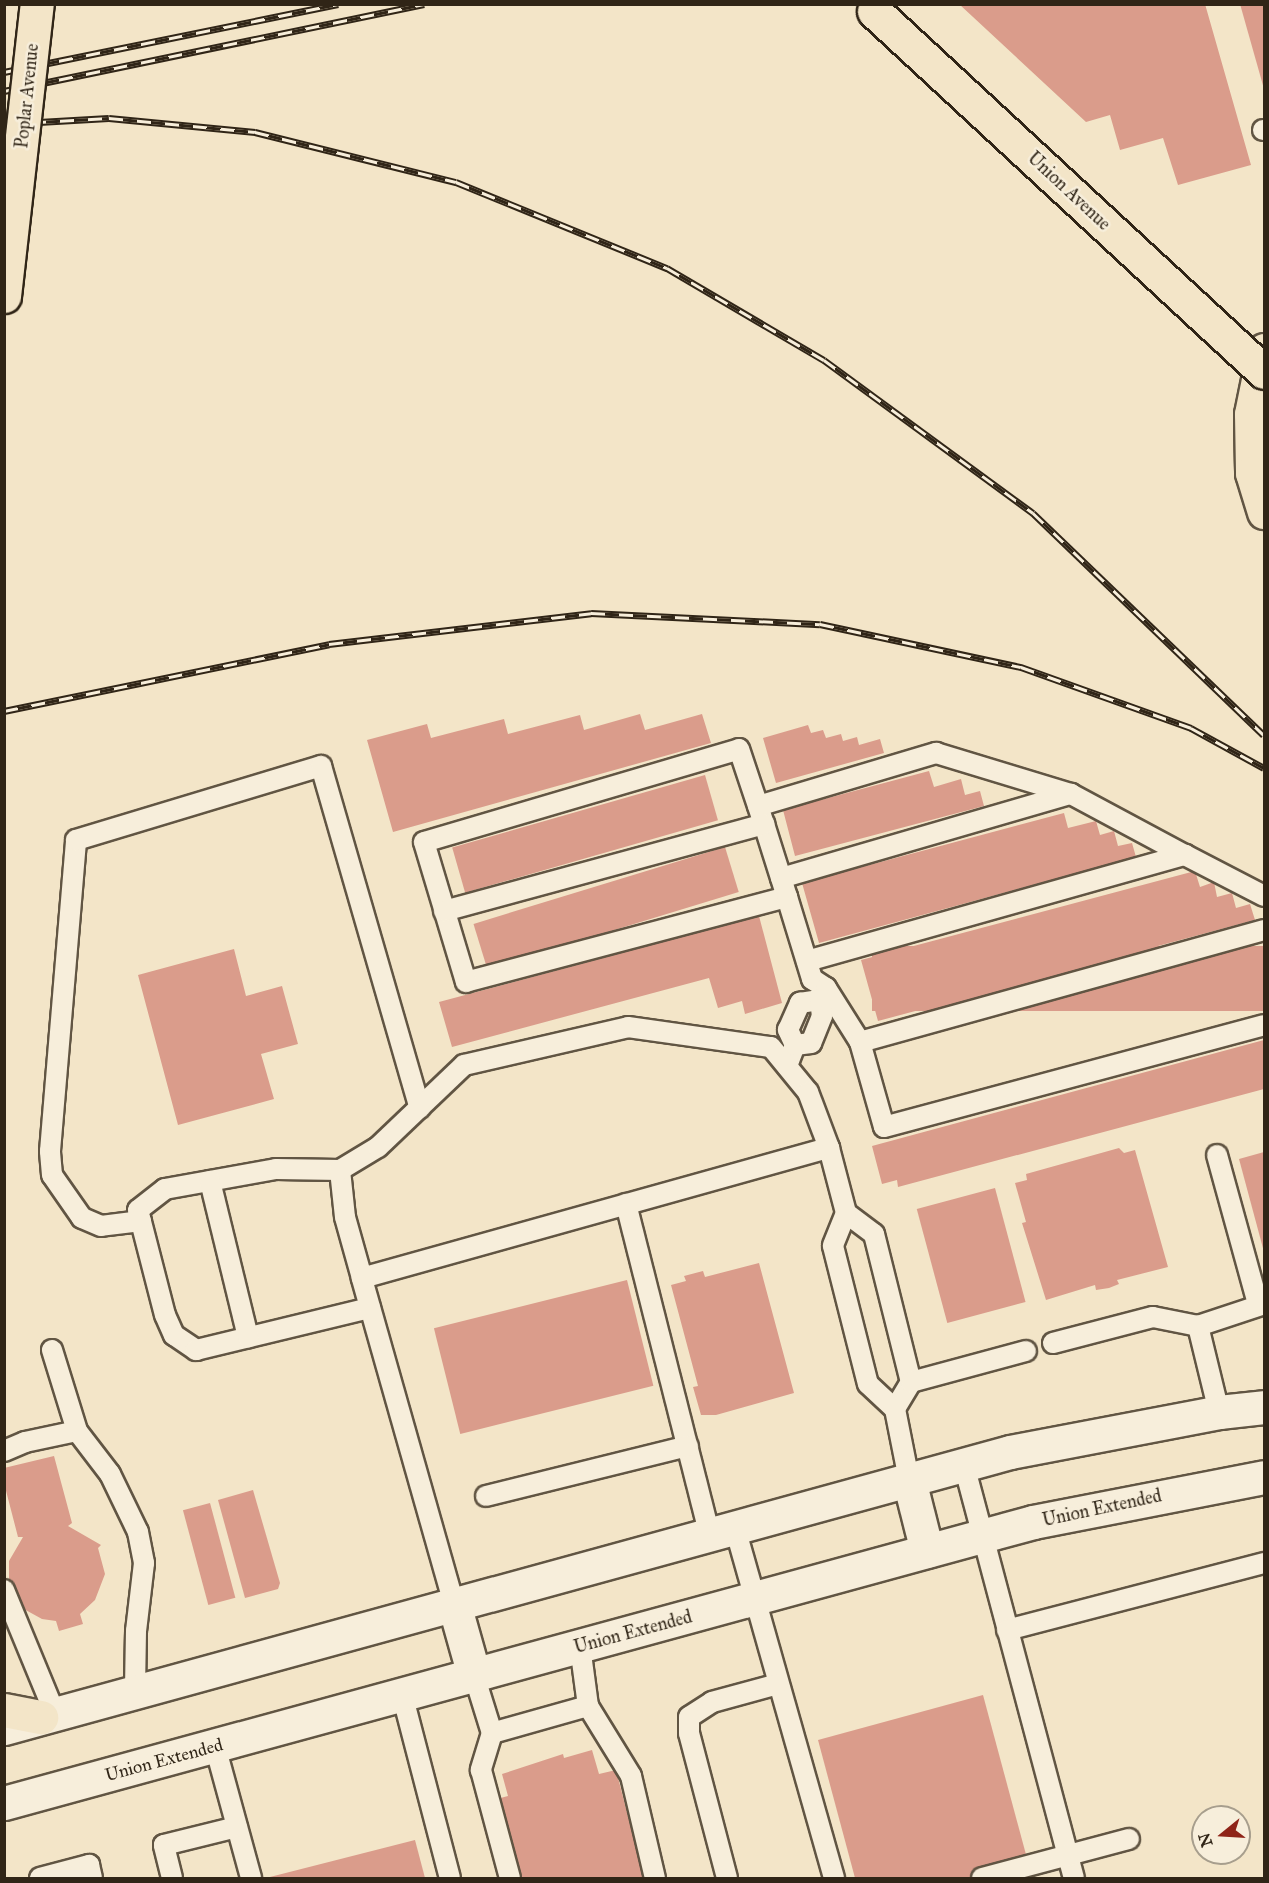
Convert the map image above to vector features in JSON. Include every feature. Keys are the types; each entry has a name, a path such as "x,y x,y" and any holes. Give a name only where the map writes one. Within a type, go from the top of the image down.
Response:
{"main road":[{"name":"Poplar Avenue","path":"4,296 37,4"},
{"name":"Union Avenue","path":"869,7 1264,372"},
{"path":"1264,350 1251,414 1252,473 1264,512"},
{"path":"4,1710 48,1716"}],"street":[{"path":"4,1728 1010,1452 1219,1412 1264,1407"},
{"name":"Union Extended","path":"4,1803 1033,1522 1264,1477"},
{"path":"909,1480 927,1551"},
{"path":"454,1604 474,1675"}],"lane":[{"path":"1071,794 784,887 466,982 424,842 739,748 784,887 812,979 860,1041 884,1127 1264,1025"},
{"path":"444,911 761,815 936,753 1071,794 1264,896"},
{"path":"141,1221 101,1226 82,1218 52,1175 50,1151 76,840 321,766 420,1108"},
{"path":"807,961 1185,855"},
{"path":"860,1041 1264,930"},
{"path":"787,1066 795,1045 811,1043 822,1016 823,994"},
{"path":"370,1308 196,1350 174,1335 138,1210 165,1189 276,1169 340,1170 378,1147 464,1065 628,1027 771,1047 808,1092 829,1149 846,1213 833,1246 868,1384 895,1409 909,1480"},
{"path":"362,1278 829,1149"},
{"path":"1053,1343 1154,1317 1198,1326 1262,1304 1217,1155"},
{"path":"340,1170 345,1218 454,1604"},
{"path":"210,1181 248,1337"},
{"path":"626,1204 687,1446 722,1531 754,1598 834,1878"},
{"path":"846,1213 874,1234 911,1382 895,1409"},
{"path":"1198,1326 1219,1412"},
{"path":"52,1350 77,1431 110,1474 138,1532 144,1563 136,1631 135,1691"},
{"path":"911,1382 1026,1352"},
{"path":"4,1451 25,1442 77,1431"},
{"path":"486,1496 687,1446"},
{"path":"964,1465 1074,1878"},
{"path":"1007,1630 1264,1563"},
{"path":"4,1590 48,1716"},
{"path":"580,1646 588,1706 631,1776 655,1878"},
{"path":"474,1675 492,1733 481,1770 510,1878"},
{"path":"727,1878 689,1733 689,1717 712,1702 778,1684"},
{"path":"402,1694 450,1878"},
{"path":"492,1733 588,1706"},
{"path":"215,1746 251,1878"},
{"path":"172,1878 164,1845 237,1827"},
{"path":"982,1878 1128,1839"},
{"path":"40,1878 89,1865 93,1878"}],"building":[{"path":"959,4 1205,4 1251,165 1178,185 1163,138 1120,150 1110,115 1086,122"},
{"path":"1240,4 1264,4 1264,89"},
{"path":"640,714 645,730 702,714 711,743 393,832 367,740 427,724 431,738 504,719 508,734 580,715 584,730"},
{"path":"808,725 811,733 823,730 826,738 841,734 843,741 857,737 859,745 880,739 884,753 776,783 763,738"},
{"path":"929,771 934,787 961,779 965,795 980,791 984,806 795,856 783,810"},
{"path":"705,775 718,820 465,893 452,847"},
{"path":"1064,813 1068,828 1096,821 1100,835 1114,831 1118,846 1132,843 1136,857 819,943 802,883"},
{"path":"725,847 739,892 487,969 473,924"},
{"path":"1195,871 1200,887 1214,882 1217,897 1232,893 1236,908 1250,904 1255,920 878,1021 861,960"},
{"path":"759,916 782,1003 745,1014 742,1001 718,1008 709,978 452,1047 439,1002"},
{"path":"872,946 1264,946 1264,1011 872,1011"},
{"path":"234,949 246,996 282,986 298,1044 261,1054 274,1099 178,1125 138,975"},
{"path":"1264,1040 1264,1089 898,1187 897,1180 882,1184 872,1146"},
{"path":"1119,1148 1124,1153 1135,1150 1168,1267 1117,1280 1119,1284 1109,1288 1096,1290 1095,1285 1046,1300 1022,1223 1026,1222 1015,1183 1027,1180 1026,1174"},
{"path":"1264,1152 1264,1252 1239,1159"},
{"path":"995,1188 1026,1302 947,1323 917,1209"},
{"path":"759,1263 794,1393 716,1415 701,1415 693,1387 698,1386 671,1285 686,1281 684,1276 703,1271 705,1277"},
{"path":"627,1280 653,1386 460,1434 434,1328"},
{"path":"54,1456 72,1523 68,1526 101,1545 98,1548 105,1574 95,1600 80,1614 83,1624 59,1631 56,1621 42,1619 22,1608 9,1585 9,1561 23,1537 18,1537 4,1483 4,1468"},
{"path":"253,1490 280,1583 278,1589 245,1598 218,1500"},
{"path":"210,1503 235,1598 208,1605 183,1510"},
{"path":"983,1695 1028,1862 965,1878 855,1878 818,1740"},
{"path":"592,1750 599,1774 616,1770 644,1878 515,1878 493,1800 508,1796 502,1774 563,1754 564,1758"},
{"path":"415,1840 425,1878 266,1878"}],"railway":[{"path":"4,72 338,4"},
{"path":"4,91 424,4"},
{"path":"4,124 109,118 255,132 456,182 667,268 824,360 1033,513 1264,735"},
{"path":"4,711 329,644 591,613 820,624 1021,667 1191,728 1264,768"}]}
